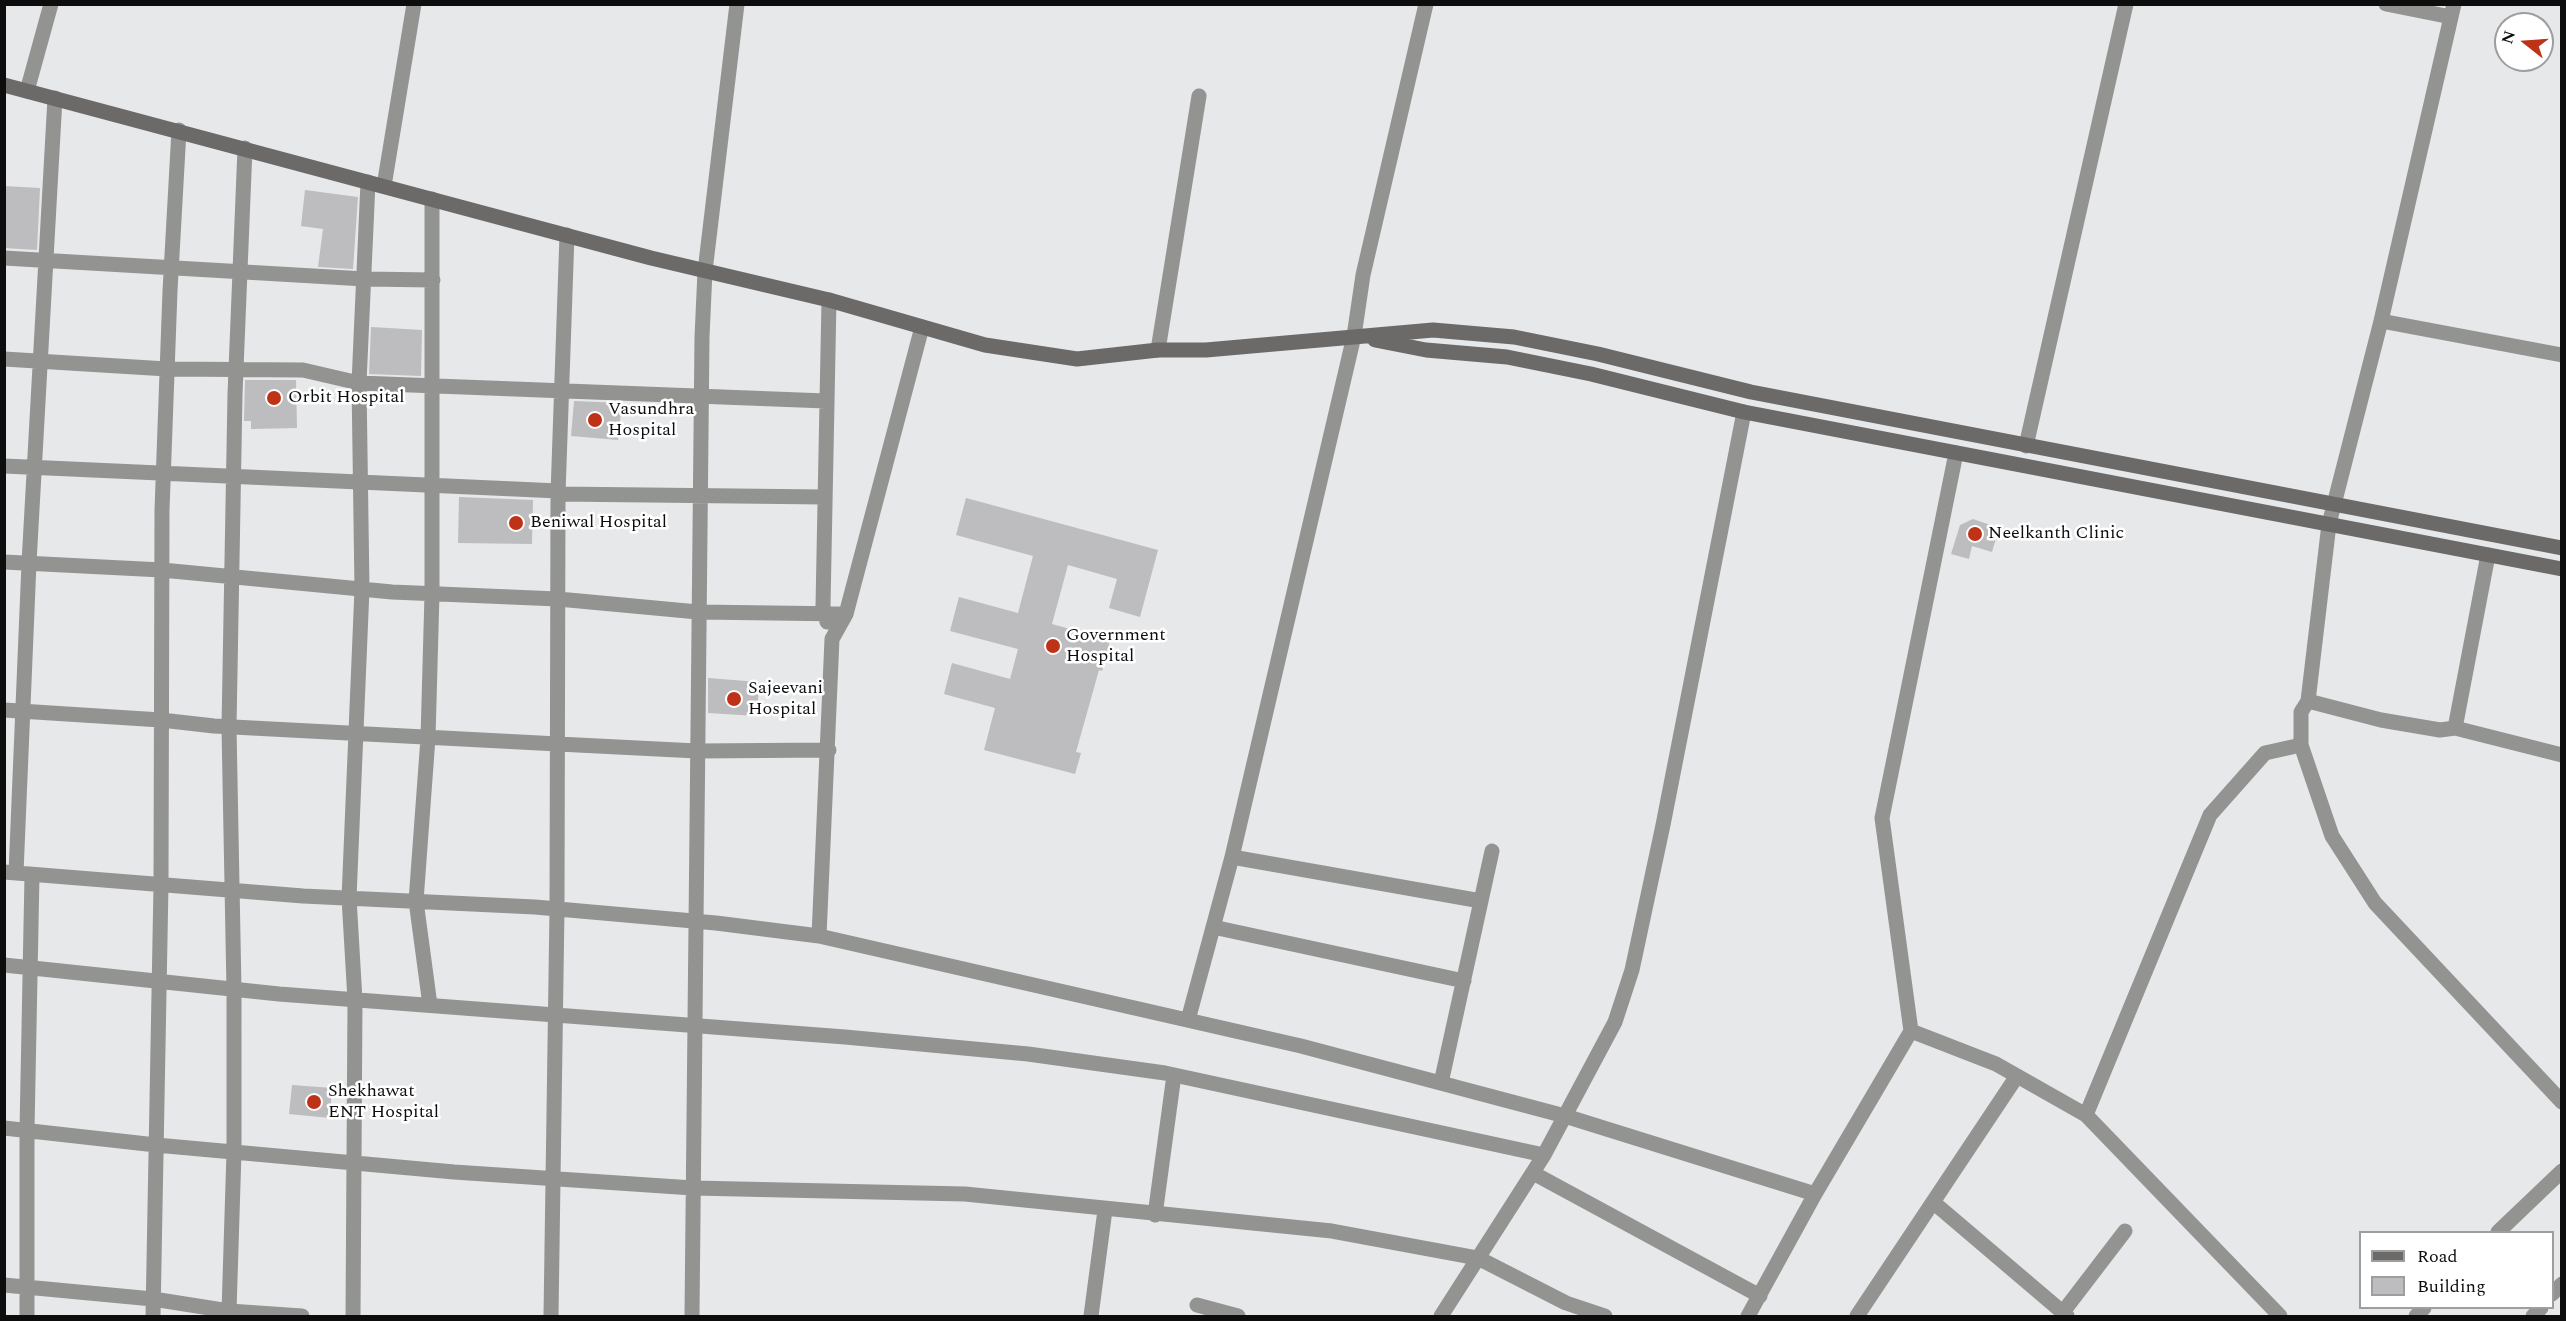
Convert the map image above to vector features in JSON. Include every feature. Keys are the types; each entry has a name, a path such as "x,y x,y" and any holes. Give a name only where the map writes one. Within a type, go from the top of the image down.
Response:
{"street":[{"path":"27,91 51,4"},
{"path":"384,186 414,4"},
{"path":"692,1317 700,396 705,271 737,5 728,4"},
{"path":"1188,1020 1232,857 1354,336 1363,275 1426,4"},
{"path":"2026,446 2126,4"},
{"path":"2386,4 2452,11 2380,321 2336,504 2329,524 2308,701 2301,712 2301,745 2332,836 2375,903 2562,1102"},
{"path":"4,85 705,271 829,300 985,345 1077,359 1158,350 1206,350 1433,330 1515,337 1598,354 1751,392 2562,548"},
{"path":"1158,350 1199,96"},
{"path":"55,98 48,261 29,563 24,711 10,873 349,898 557,909 819,936 1301,1046 1566,1116 1815,1194"},
{"path":"153,1317 161,885 164,475 179,130"},
{"path":"229,1314 234,1152 230,727 232,577 236,368 245,148"},
{"path":"353,1317 355,1000 349,898 362,589 359,383 368,182"},
{"path":"430,1005 416,901 428,738 432,594 430,487 433,387 432,199"},
{"path":"551,1317 551,1179 557,909 559,493 567,235"},
{"path":"4,258 365,279 433,280"},
{"path":"819,936 832,639 822,606 829,300"},
{"path":"2380,321 2562,356"},
{"path":"832,639 846,614 922,327"},
{"path":"1354,336 1426,350 1507,357 1591,374 1744,412 2562,569"},
{"path":"4,359 167,369 303,370 359,383 433,387 826,401"},
{"path":"1441,1317 1544,1155 1615,1022 1632,970 1744,412"},
{"path":"1748,1317 1815,1194 1911,1031 1881,818 1956,453"},
{"path":"4,466 559,493 825,497"},
{"path":"2455,728 2488,555"},
{"path":"4,562 162,570 362,589 558,599 698,612 846,614"},
{"path":"2308,701 2381,720 2440,730 2455,728 2562,755"},
{"path":"4,710 161,720 230,727 428,738 697,751 828,750"},
{"path":"2086,1114 2210,815 2265,753 2301,745"},
{"path":"1441,1083 1491,851"},
{"path":"1232,857 1481,901"},
{"path":"27,1317 27,1130 32,875"},
{"path":"1213,927 1464,981"},
{"path":"4,965 234,990 695,1028 845,1037 1028,1054 1174,1075 1544,1155"},
{"path":"1911,1031 1996,1064 2086,1114 2280,1317"},
{"path":"1155,1215 1174,1075"},
{"path":"1857,1317 2017,1076"},
{"path":"4,1128 156,1145 551,1179 693,1188 965,1194 1332,1232 1479,1258 1566,1303 1605,1317"},
{"path":"2500,1231 2562,1170"},
{"path":"1533,1173 1760,1296"},
{"path":"1933,1202 2065,1314 2125,1231"},
{"path":"1091,1317 1105,1210"},
{"path":"4,1285 153,1299 229,1314 302,1317"},
{"path":"1197,1305 1238,1317"}],"building":[{"path":"4,186 40,188 37,250 4,248"},
{"path":"305,190 358,197 353,269 318,267 323,229 301,226"},
{"path":"371,327 422,330 421,376 369,374"},
{"path":"245,380 296,380 297,428 251,429 251,421 244,421"},
{"path":"574,401 622,403 618,440 571,436"},
{"path":"459,497 533,500 532,544 458,543"},
{"path":"966,498 1158,550 1140,617 1109,608 1117,579 1068,565 1052,624 1110,640 1102,671 1099,670 1076,752 1081,753 1075,774 984,750 995,708 944,694 952,663 1010,679 1018,649 950,631 959,597 1018,613 1033,556 956,535"},
{"path":"1973,519 1999,528 1992,552 1972,546 1969,559 1951,554 1960,525"},
{"path":"708,678 759,682 757,716 708,713"},
{"path":"292,1085 332,1088 330,1118 289,1114"}],"place":[{"name":"Orbit Hospital","path":"274,398"},
{"name":"Vasundhra Hospital","path":"595,420"},
{"name":"Beniwal Hospital","path":"516,523"},
{"name":"Neelkanth Clinic","path":"1975,534"},
{"name":"Government Hospital","path":"1053,646"},
{"name":"Sajeevani Hospital","path":"734,699"},
{"name":"Shekhawat ENT Hospital","path":"314,1102"}]}
